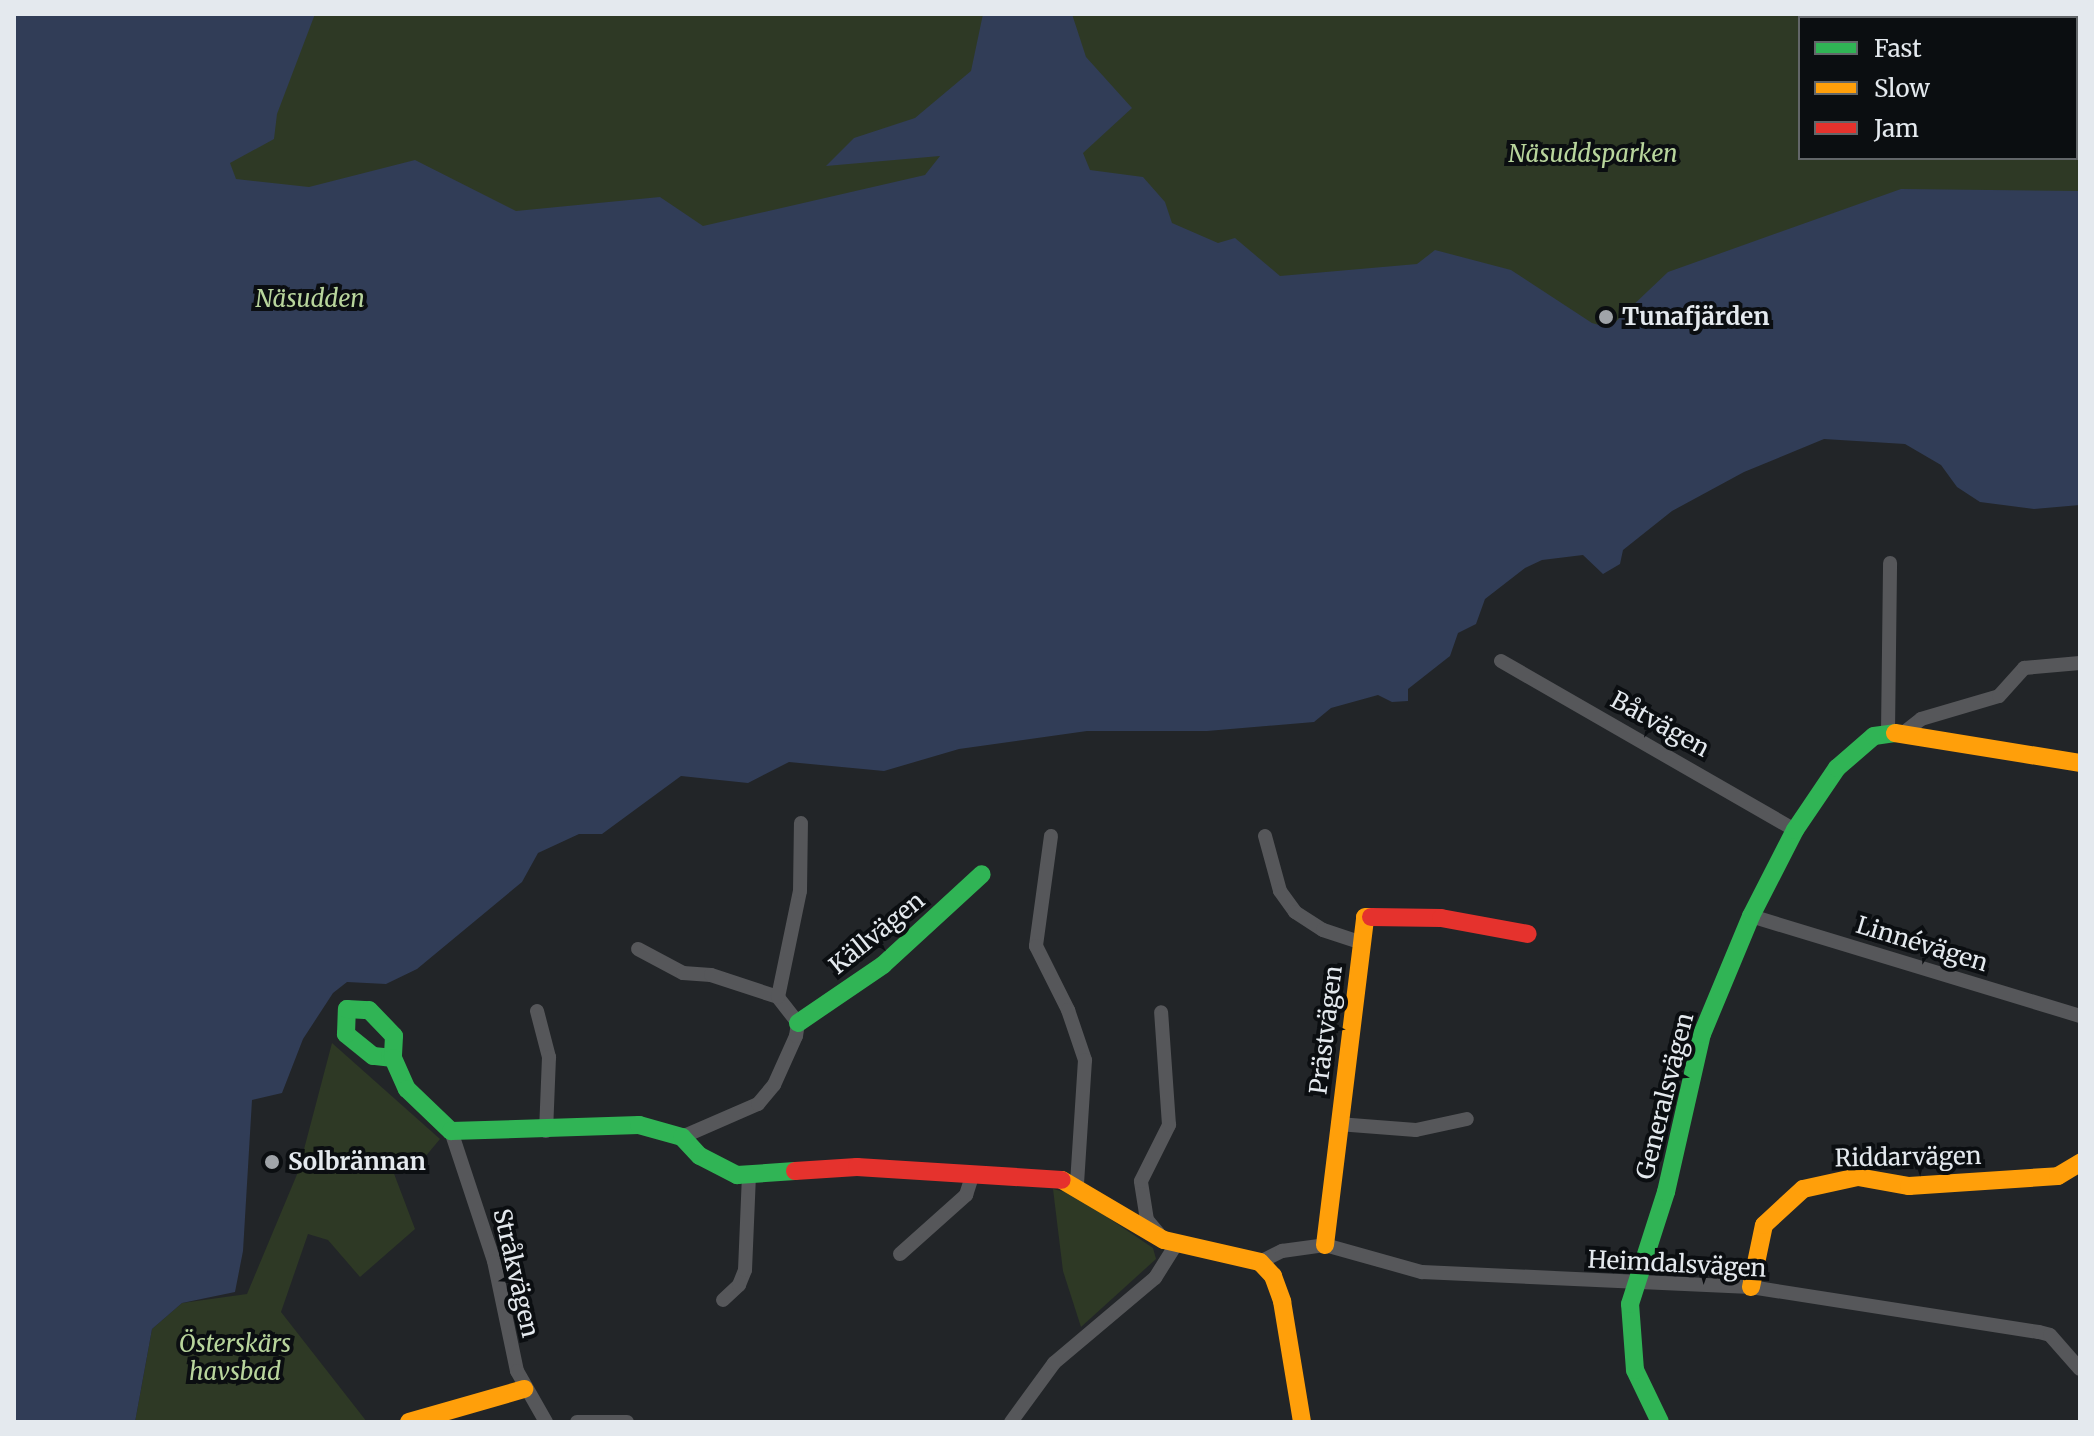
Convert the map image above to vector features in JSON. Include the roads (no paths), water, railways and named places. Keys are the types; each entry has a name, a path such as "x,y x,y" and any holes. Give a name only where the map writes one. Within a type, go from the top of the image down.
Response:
{"street":[{"path":"1890,563 1895,733"},
{"name":"Båtvägen","path":"1501,661 1795,830"},
{"path":"1895,733 1921,719 1999,696 2024,668 2080,663"},
{"path":"1895,733 2080,763"},
{"name":"Generalsvägen","path":"1660,1422 1635,1370 1630,1304 1666,1192 1702,1034 1751,916 1795,830 1837,768 1874,736 1895,733"},
{"name":"Källvägen","path":"778,997 800,891 801,823"},
{"path":"1051,836 1036,946 1068,1010 1085,1060 1077,1185"},
{"name":"Prästvägen","path":"1265,836 1280,891 1295,912 1323,930 1362,943"},
{"name":"Källvägen","path":"798,1023 883,965 982,874"},
{"name":"Linnévägen","path":"1751,916 2080,1016"},
{"name":"Prästvägen","path":"1325,1245 1365,917 1441,918 1528,934"},
{"path":"638,949 683,973 711,975 778,997 798,1023 779,1076 758,1104 682,1137"},
{"path":"537,1011 549,1057 546,1131"},
{"path":"1161,1012 1169,1125 1141,1181 1147,1220 1170,1242"},
{"path":"393,1058 407,1089 451,1131 546,1131 625,1124 682,1137 713,1165 749,1176 857,1167 972,1176 1050,1176 1077,1185 1170,1242 1246,1255 1260,1262 1273,1276 1282,1301 1302,1422"},
{"name":"Prästvägen","path":"1338,1124 1416,1130 1467,1119"},
{"name":"Stråkvägen","path":"451,1131 494,1261 524,1389 546,1422"},
{"name":"Riddarvägen","path":"1751,1287 1764,1225 1790,1197 1816,1184 1858,1177 1909,1186 2058,1176 2080,1163"},
{"path":"723,1300 739,1285 745,1270 749,1176"},
{"path":"900,1254 966,1195 972,1176"},
{"path":"1011,1422 1054,1363 1155,1278 1170,1242"},
{"name":"Heimdalsvägen","path":"1260,1262 1282,1251 1325,1245 1422,1272 1751,1287 2039,1332 2050,1335 2080,1369"},
{"path":"409,1422 524,1389"},
{"path":"577,1422 627,1422"}],"water":[{"path":"14,14 315,14 277,114 274,139 230,163 236,179 309,187 415,160 516,211 660,197 703,226 925,175 940,156 826,166 854,138 915,118 971,71 983,14 1072,14 1086,57 1132,108 1083,153 1090,170 1143,177 1165,202 1172,223 1218,243 1235,238 1280,276 1417,264 1435,250 1511,270 1592,323 1609,328 1668,272 1901,189 2080,191 2080,505 2034,509 1980,502 1957,487 1941,465 1905,444 1824,439 1744,472 1672,511 1623,550 1620,564 1603,574 1583,555 1542,560 1525,568 1485,599 1476,624 1458,633 1450,656 1408,689 1408,701 1392,702 1378,695 1331,708 1314,722 1207,731 1087,731 959,749 884,771 789,762 748,783 681,776 602,834 579,834 538,853 522,882 417,969 386,984 347,982 333,993 303,1039 282,1093 252,1100 243,1251 235,1292 182,1303 152,1329 135,1422 14,1422"}],"place":[{"name":"Tunafjärden","path":"1606,317"},
{"name":"Solbrännan","path":"272,1162"}],"park label":[{"name":"Näsuddsparken","path":"1593,154"},
{"name":"Näsudden","path":"310,299"},
{"name":"Österskärs havsbad","path":"235,1358"}]}
